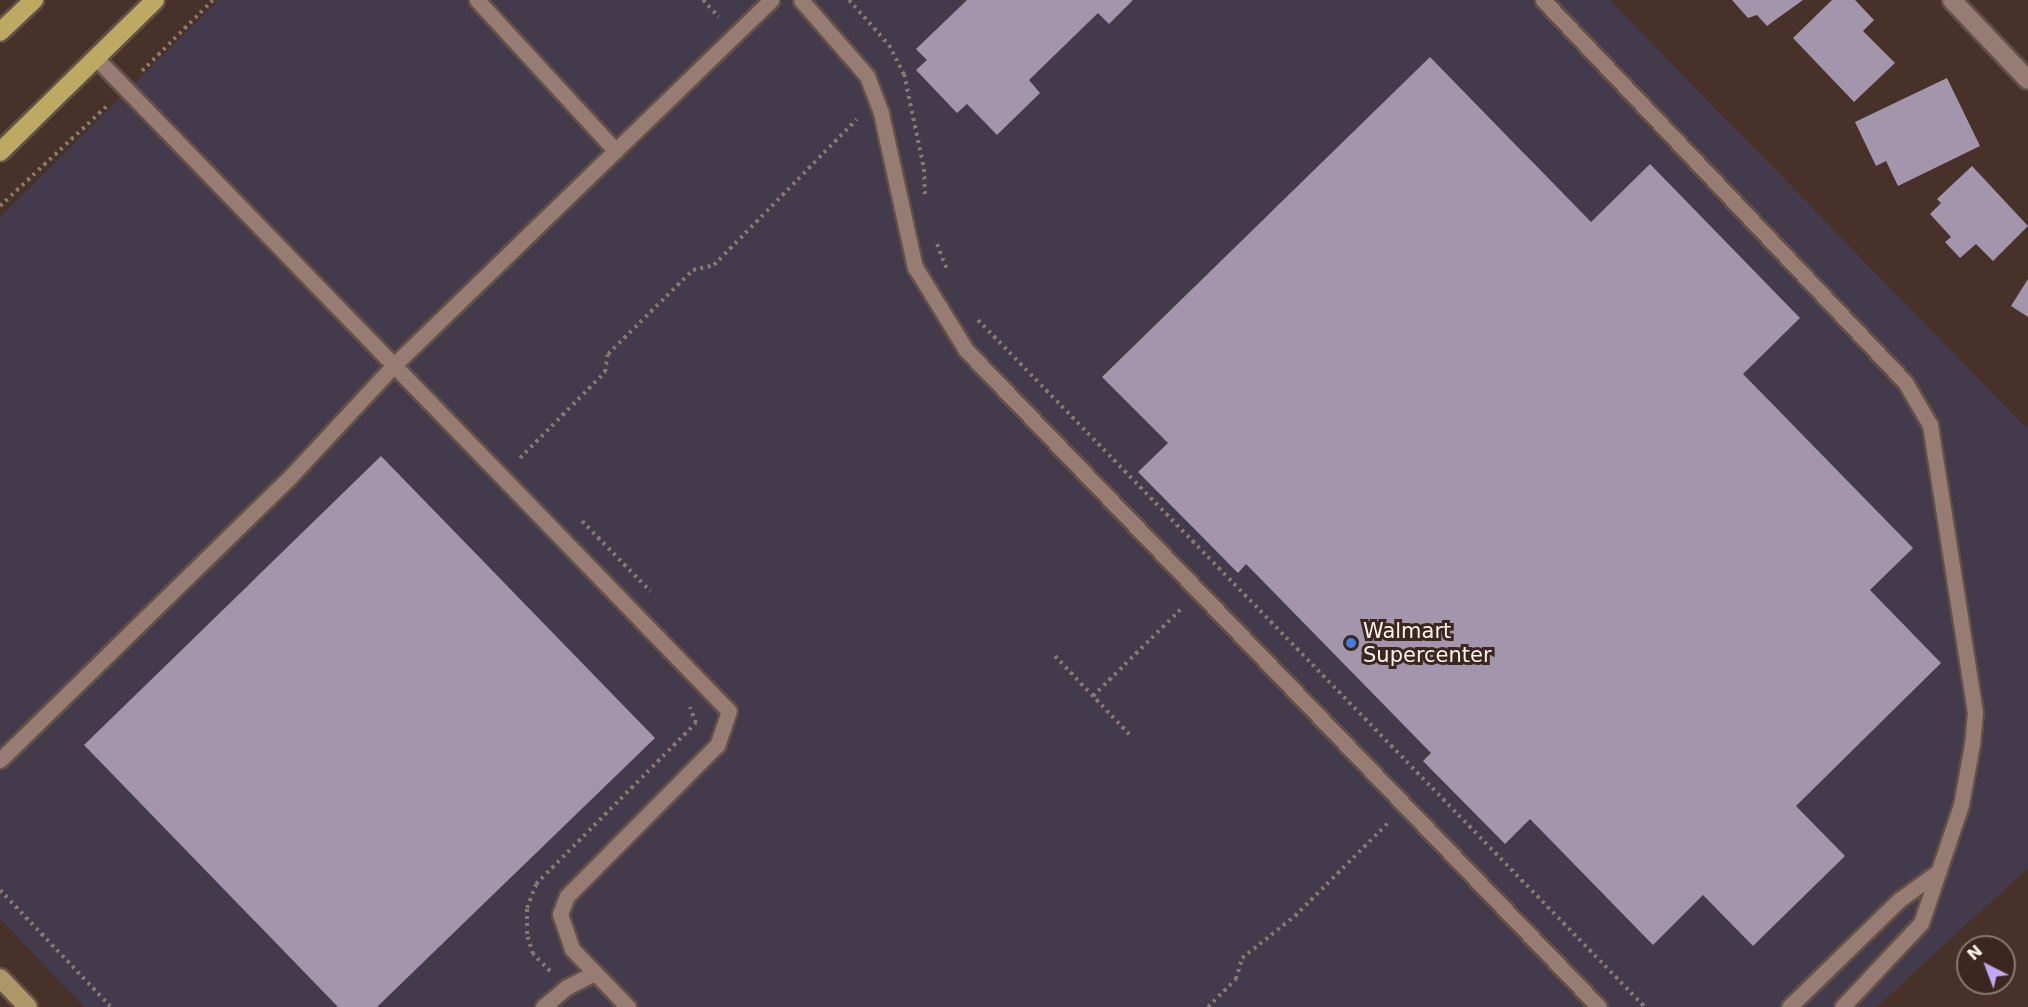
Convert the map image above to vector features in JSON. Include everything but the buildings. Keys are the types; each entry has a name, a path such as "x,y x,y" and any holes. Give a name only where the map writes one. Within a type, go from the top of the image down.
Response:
{"highway":[{"path":"0,32 34,0"},
{"path":"0,152 155,0"}],"main road":[{"path":"0,978 28,1007"}],"street":[{"path":"1952,0 2028,80"}],"lane":[{"path":"477,0 616,150"},
{"path":"0,760 290,477 394,365 771,0"},
{"path":"801,0 850,51 881,112 912,258 946,323 1011,400 1599,1007"},
{"path":"1543,0 1905,382 1930,425 1975,711 1961,805 1921,923 1906,945 1842,1007"},
{"path":"96,58 729,711 717,745 567,896 560,914 562,932 595,973 628,1007"},
{"path":"1789,1007 1899,900 1939,871"},
{"path":"543,1007 567,987 595,973"}],"path":[{"path":"703,0 719,17 725,11"},
{"path":"849,0 890,45 911,106 927,187 924,200"},
{"path":"524,463 517,456 605,372 608,354 693,270 714,265 855,119 911,106"},
{"path":"934,234 950,277"},
{"path":"972,313 1220,572 1645,1007"},
{"path":"577,515 658,600"},
{"path":"1093,696 1220,572"},
{"path":"1055,656 1130,735"},
{"path":"567,987 532,954 527,908 536,884 696,723 689,708 708,690"},
{"path":"1208,1007 1236,979 1242,958 1295,916 1426,783"},
{"path":"0,890 111,1007"}],"shaded area":[{"path":"219,0 1610,0 2028,429 2028,868 1877,1007 84,1007 0,919 0,217"}],"place":[{"name":"Walmart Supercenter","path":"1351,643"}]}
